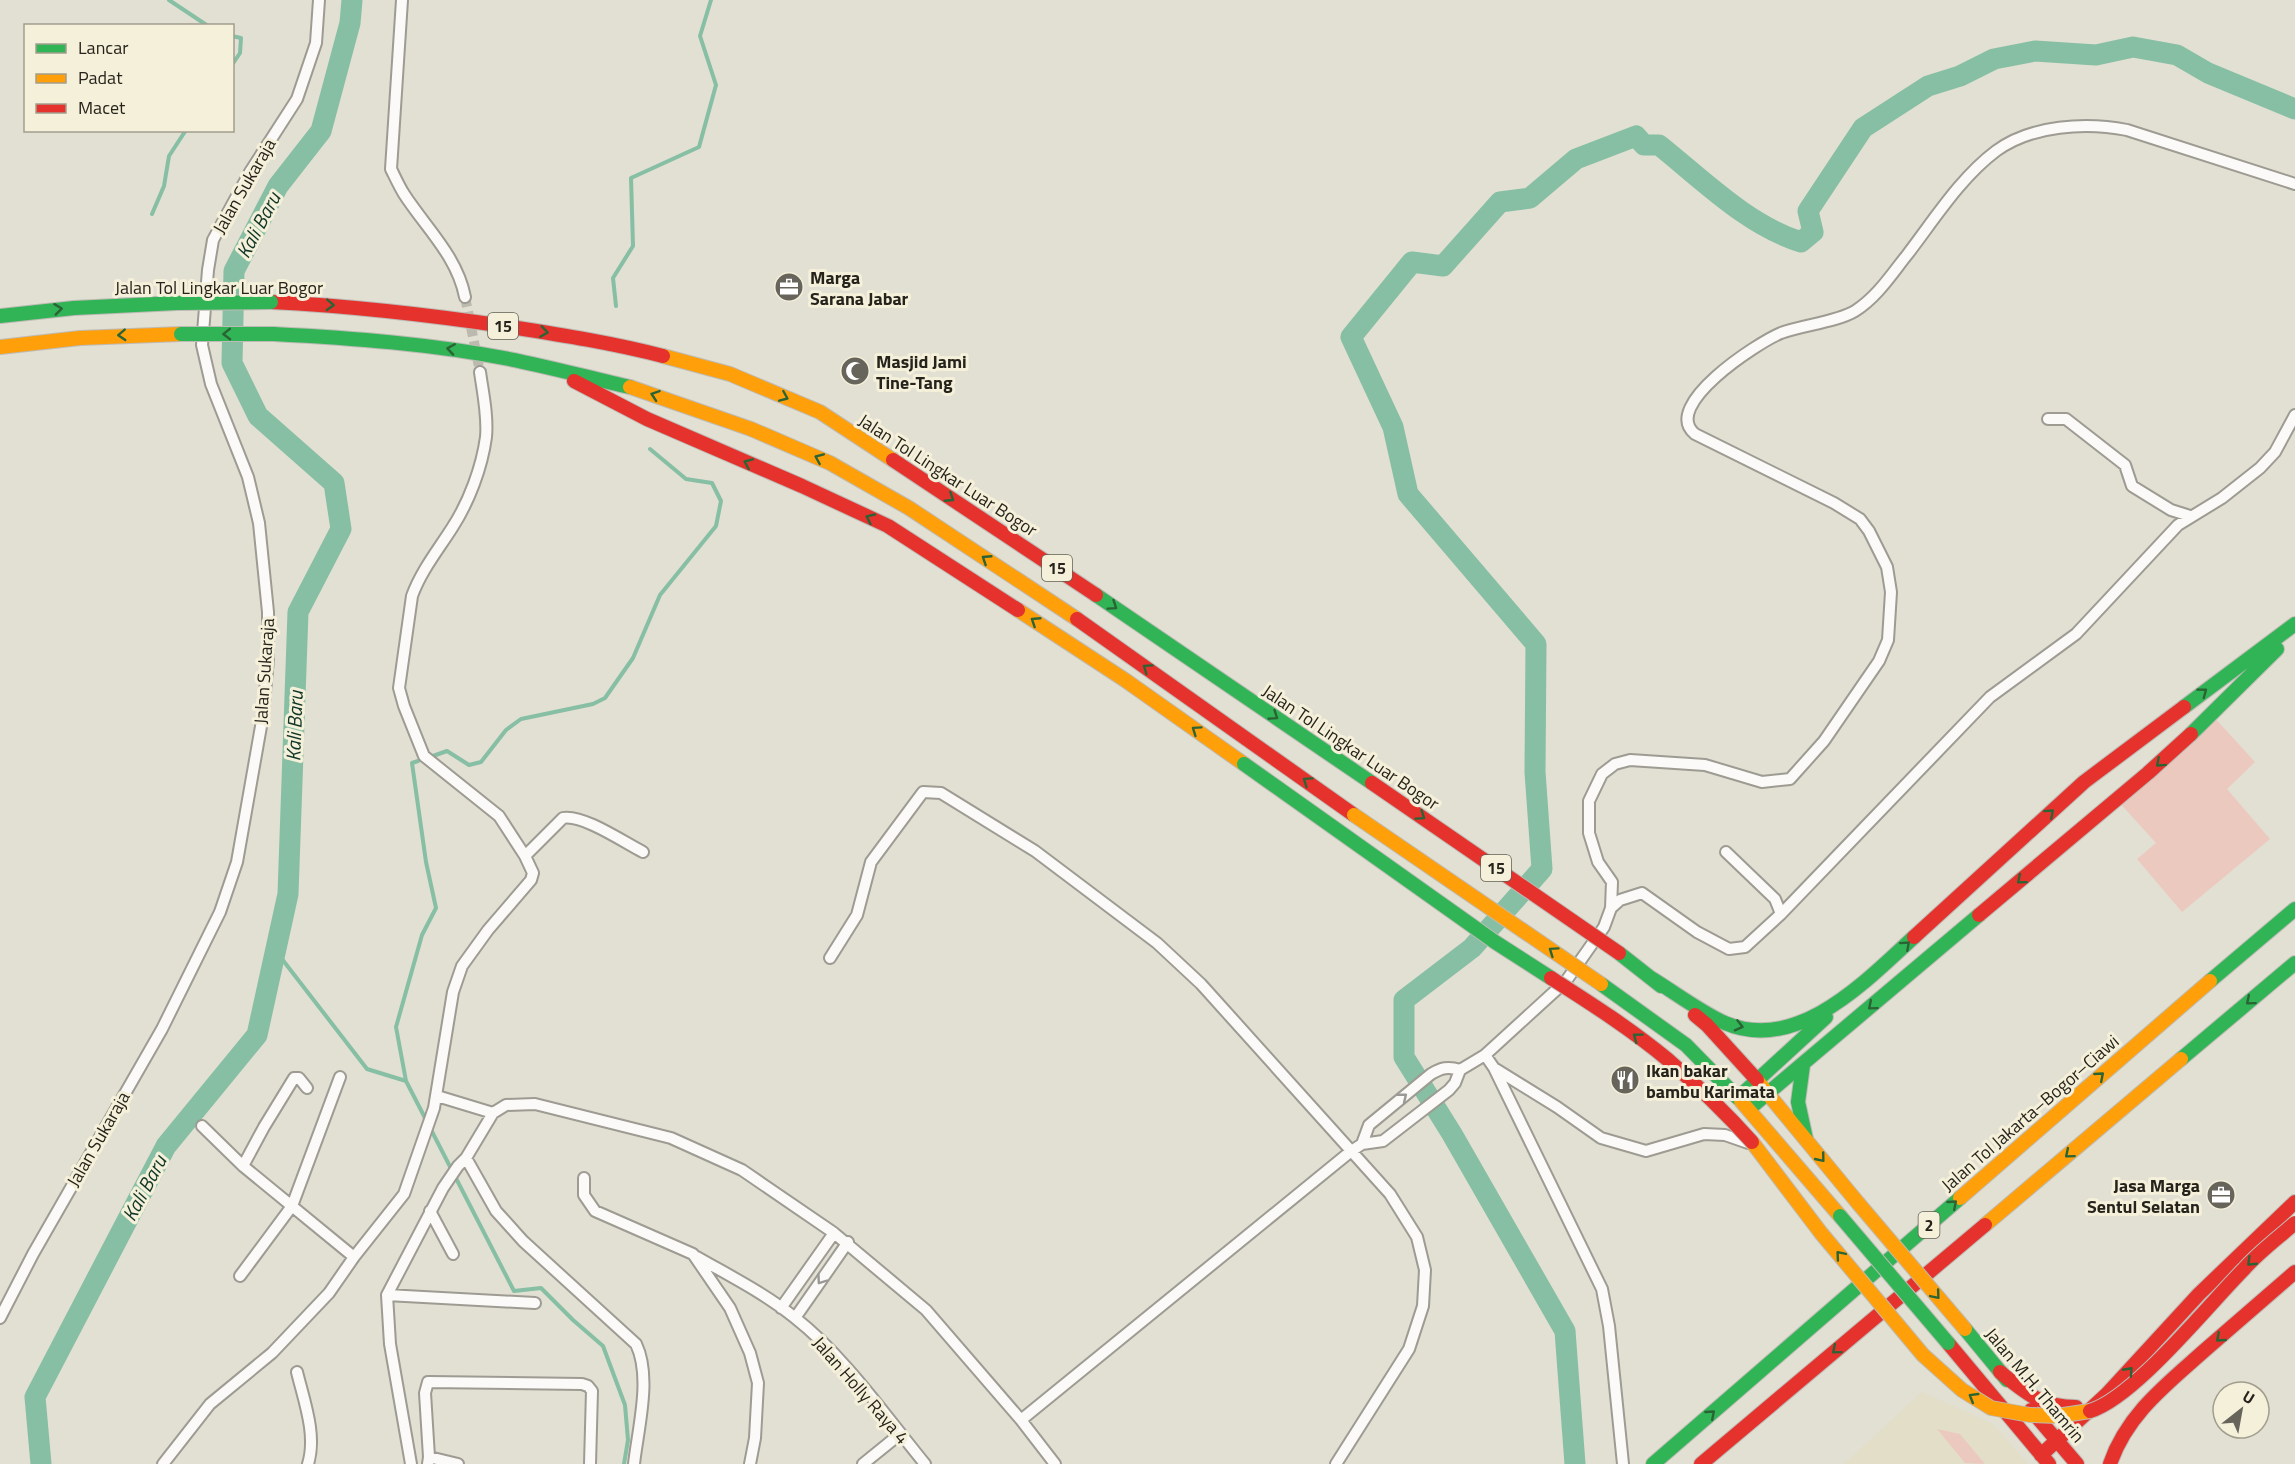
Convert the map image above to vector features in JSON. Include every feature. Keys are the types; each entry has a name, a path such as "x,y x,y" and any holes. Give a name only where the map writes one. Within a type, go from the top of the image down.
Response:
{"main road":[{"name":"Jalan Tol Lingkar Luar Bogor","path":"0,316 75,308 177,303 271,302 347,306 425,314 578,337 659,355 730,374 820,412 1101,597 1619,953 1707,1025 1757,1080 1858,1203"},
{"name":"15","path":"0,347 80,338 273,333 337,336 422,345 509,359 635,388 751,429 830,462 909,508 1095,631 1354,814 1601,984 1686,1045 1738,1098"},
{"path":"549,368 646,419 802,486 888,526 1125,680 1495,942 1607,1014 1667,1059 1721,1109 1752,1142 1821,1233 1923,1355 1962,1390 1991,1408 2030,1415 2057,1416 2093,1410 2123,1392 2155,1363 2246,1266 2295,1223"},
{"path":"2295,624 2084,782 1738,1098 2045,1460 2057,1440 2107,1394 2199,1294 2295,1202"},
{"path":"1749,1109 2148,773 2217,710 2276,649 2295,638"},
{"path":"2264,934 2295,901"},
{"name":"Jalan Tol Jakarta–Bogor–Ciawi","path":"1653,1464 2295,909"},
{"name":"2","path":"1701,1464 2295,963"},
{"path":"1651,978 1725,1023 1745,1029 1783,1029 1803,1022 1829,1008 1882,966"},
{"path":"1803,1065 1796,1105 1806,1139"},
{"name":"Jalan M.H. Thamrin","path":"1858,1203 2077,1464"},
{"path":"2110,1464 2112,1454 2124,1430 2150,1400 2295,1272"},
{"path":"2000,1372 2038,1402 2051,1406 2076,1407 2107,1394"}],"street":[{"name":"Jalan Sukaraja","path":"0,1318 33,1254 172,1010 220,912 237,862 263,715 268,659 268,612 259,523 248,477 211,384 202,345 208,270 213,240 250,172 297,99 316,43 319,0"},
{"path":"402,0 391,169 404,194 435,235 455,268 465,297"},
{"path":"1021,1420 1350,1152 1362,1144 1383,1141 1444,1093 1455,1083 1460,1070 1485,1055 1566,981 1604,927 1611,908 1612,882 1598,862 1589,833 1589,801 1602,774 1615,764 1630,760 1705,765 1762,782 1790,779 1824,741 1879,661 1888,640 1891,591 1887,567 1865,525 1860,519 1834,502 1688,429 1686,417 1695,398 1738,357 1781,333 1853,312 1875,296 1971,176 1996,152 2028,136 2064,127 2105,126 2127,130 2295,184"},
{"path":"163,1464 210,1404 272,1353 330,1293 354,1257 404,1194 434,1108 453,992 462,966 488,930 531,880 533,873 525,856 499,816 427,759 404,706 399,688 412,596 417,582 461,515 477,472 486,437 486,416 480,372"},
{"path":"1611,908 1620,900 1642,893 1696,932 1729,949 1745,947 1781,914 1990,697 2076,634 2178,525 2222,498 2260,468 2275,452 2295,415"},
{"path":"2048,419 2066,419 2125,465 2132,486 2171,510 2190,516"},
{"path":"830,958 857,915 871,862 922,792 941,793 1035,851 1156,943 1201,984 1390,1194 1417,1237 1425,1270 1423,1306 1409,1349 1336,1464"},
{"path":"525,856 563,818 568,817 580,819 643,852"},
{"path":"1726,852 1775,899 1781,914"},
{"path":"1485,1055 1494,1068 1602,1289 1609,1326 1623,1464"},
{"path":"1362,1144 1369,1125 1431,1074 1439,1069 1451,1067 1460,1070"},
{"path":"1494,1068 1557,1107 1601,1138 1646,1151 1704,1134 1725,1135 1750,1144 1770,1133"},
{"path":"240,1276 292,1206 340,1077"},
{"path":"243,1166 294,1078 299,1078 307,1088"},
{"path":"436,1096 493,1113"},
{"path":"411,1464 390,1344 387,1295 430,1210 493,1113 506,1105 535,1104 671,1138 742,1170 848,1242 926,1310 1021,1420 1055,1464"},
{"path":"202,1126 243,1166 354,1257"},
{"path":"462,1162 496,1211 524,1241 636,1344 643,1364 644,1384 634,1464"},
{"name":"Jalan Holly Raya 4","path":"584,1178 584,1196 595,1211 693,1254 795,1318 840,1362 925,1464"},
{"path":"430,1210 453,1254"},
{"path":"782,1308 834,1233"},
{"path":"795,1318 848,1242"},
{"path":"693,1254 730,1308 750,1353 758,1383 755,1438 750,1464"},
{"path":"387,1295 535,1303"},
{"path":"297,1372 311,1434 308,1464"},
{"path":"458,1464 429,1461 425,1393 428,1382 582,1384 591,1391 590,1464"},
{"path":"863,1464 900,1434"}],"shaded area":[{"path":"2212,715 2255,762 2227,789 2270,839 2182,912 2137,859 2156,843 2117,800"},
{"path":"1922,1392 1993,1424 2028,1464 1844,1464"},
{"path":"1937,1429 1960,1434 1985,1464 1965,1463"}],"waterway":[{"path":"169,0 205,24"},
{"name":"Kali Baru","path":"41,1464 35,1397 166,1146 257,1035 288,894 298,612 341,529 334,483 258,416 232,363 234,271 278,186 321,131 350,23 352,0"},
{"path":"616,306 613,278 633,246 631,178 699,147 716,85 700,36 711,0"},
{"path":"234,36 241,38 240,53 234,62"},
{"path":"1575,1464 1565,1331 1452,1134 1404,1057 1404,1000 1472,948 1542,869 1535,772 1536,644 1408,494 1393,427 1351,337 1412,262 1443,266 1500,202 1530,198 1576,159 1636,136 1644,145 1659,145 1709,187 1762,225 1801,242 1813,232 1808,211 1863,128 1928,86 1960,76 1994,59 2035,51 2096,55 2133,47 2177,55 2208,73 2295,109"},
{"path":"152,214 164,186 169,156 185,132"},
{"path":"430,757 447,751 469,765 481,762 506,730 521,719 593,704 605,698 633,658 660,595 716,526 721,501 712,483 686,479 650,449"},
{"path":"406,1081 396,1027 422,935 436,908 426,862 412,763 418,761"},
{"path":"275,950 367,1069 406,1081 514,1291 541,1288 603,1346 625,1405 628,1440 624,1464"}],"tunnel":[{"path":"465,297 480,372"}],"traffic: fast":[{"path":"177,303 271,302"},
{"path":"0,316 74,308 177,303"},
{"path":"181,334 273,334"},
{"path":"273,334 451,349 524,362 630,387"},
{"path":"1096,595 1372,783"},
{"path":"2184,707 2295,624"},
{"path":"2191,734 2277,649"},
{"path":"1244,764 1495,942 1551,978"},
{"path":"2210,981 2295,909"},
{"path":"1749,1109 1979,915"},
{"path":"1651,978 1725,1023 1752,1030 1778,1029 1804,1021 1852,992 1914,937"},
{"path":"1619,953 1661,986"},
{"path":"2181,1059 2295,963"},
{"path":"1601,984 1686,1045 1738,1098 1826,1017"},
{"path":"1803,1065 1798,1102 1806,1139"},
{"path":"1653,1464 1960,1198"},
{"path":"1840,1216 1948,1343"},
{"path":"1965,1329 2007,1380"}],"traffic: slow":[{"path":"0,347 80,338 181,334"},
{"path":"663,356 730,374 820,412 893,460"},
{"path":"630,387 751,429 830,463 909,508 1077,619"},
{"path":"1018,610 1125,680 1244,764"},
{"path":"1354,815 1601,984"},
{"path":"1960,1198 2210,981"},
{"path":"1985,1225 2181,1059"},
{"path":"1759,1083 1858,1203"},
{"path":"1741,1101 1840,1216"},
{"path":"1752,1142 1821,1233 1923,1355 1962,1390 1991,1408 2030,1415 2057,1416 2090,1411"},
{"path":"1858,1203 1965,1329"}],"traffic: jam":[{"path":"271,302 361,309 481,323 587,340 663,356"},
{"path":"574,381 647,419 888,526 1018,610"},
{"path":"893,460 1096,595"},
{"path":"1077,619 1354,815"},
{"path":"1914,937 2084,782 2184,707"},
{"path":"1979,915 2191,734"},
{"path":"1372,783 1619,953"},
{"path":"1551,978 1625,1027 1667,1059 1711,1099 1752,1142"},
{"path":"1695,1015 1757,1080"},
{"path":"2041,1455 2107,1394 2199,1294 2295,1202"},
{"path":"2090,1411 2108,1403 2149,1370 2250,1263 2295,1223"},
{"path":"1701,1464 1985,1225"},
{"path":"2110,1464 2127,1430 2150,1401 2295,1272"},
{"path":"1948,1343 2049,1464"},
{"path":"2000,1372 2026,1392 2043,1401 2076,1407"},
{"path":"2031,1410 2077,1464"}],"place":[{"name":"Marga Sarana Jabar","path":"789,287"},
{"name":"Masjid Jami Tine-Tang","path":"855,371"},
{"name":"Ikan bakar bambu Karimata","path":"1625,1080"},
{"name":"Jasa Marga Sentul Selatan","path":"2221,1195"}]}
